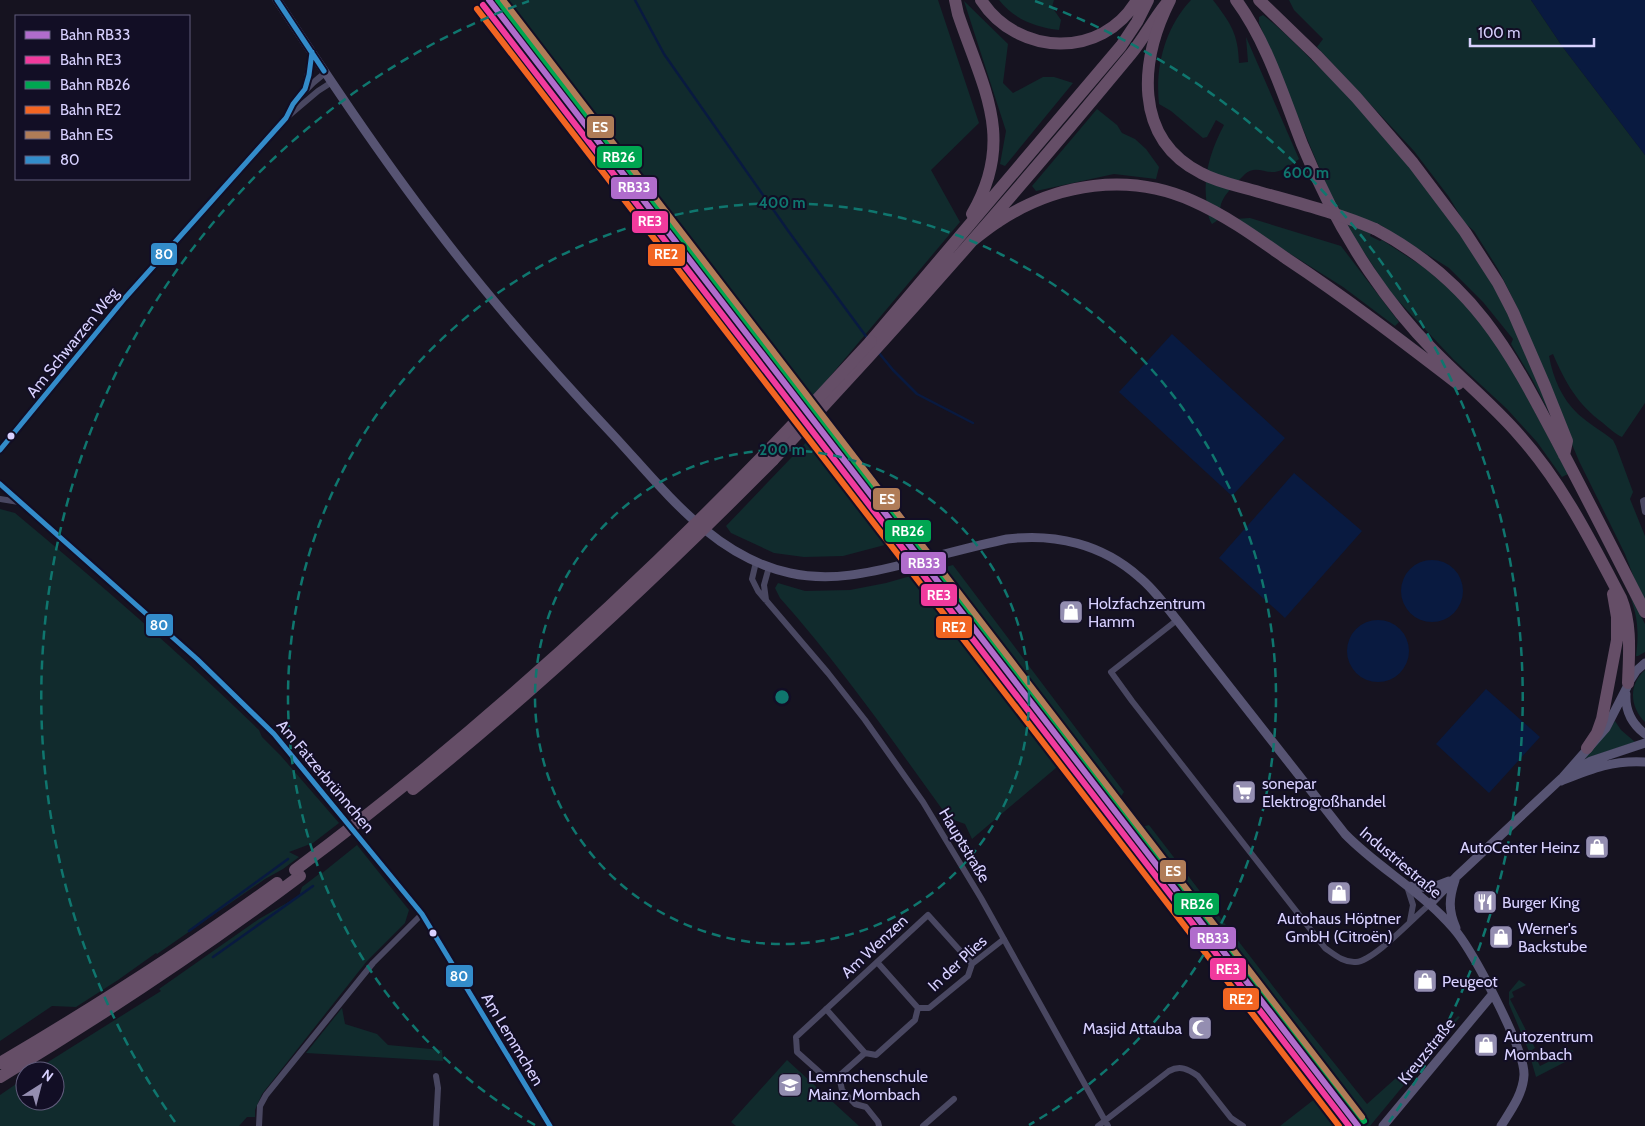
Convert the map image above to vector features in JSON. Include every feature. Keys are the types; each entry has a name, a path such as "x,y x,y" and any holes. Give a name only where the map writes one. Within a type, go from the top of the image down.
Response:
{"highway":[{"path":"954,244 978,205 987,184 993,162 995,139 990,105 958,14 955,0"},
{"path":"981,0 989,11 1008,28 1030,39 1054,44 1079,42 1100,35 1118,24 1129,12 1136,0"},
{"path":"0,1077 218,937 400,790 550,661 628,590 725,495 812,405 891,318 1121,46 1137,22 1148,0"},
{"path":"1169,0 1154,38 1147,87 1149,105 1154,122 1162,138 1173,152 1191,168 1213,178 1338,215 1375,229 1399,242 1443,275 1472,304 1498,336 1520,372 1645,612"},
{"path":"0,1063 68,1023 167,960 384,813 466,746 622,609 698,536 854,374 972,241 1135,48 1169,0"},
{"path":"1236,0 1250,20 1268,57 1312,169 1338,221 1369,271 1421,338 1504,418 1532,451 1570,505 1625,609 1628,630 1628,685"},
{"path":"1259,0 1356,97 1413,163 1466,232 1498,283 1513,312 1567,441 1564,455"},
{"path":"972,241 998,221 1039,199 1077,187 1116,184 1156,188 1175,193 1211,209 1327,286 1488,408 1532,451"},
{"path":"1587,748 1597,733 1602,719 1617,640 1617,618 1613,595 1602,563"}],"main road":[{"name":"Industriestraße","path":"277,0 380,154 489,296 553,370 700,527 726,547 769,567 798,574 841,577 876,571 1007,539 1048,537 1085,545 1108,555 1148,585 1345,834 1375,862 1430,904 1460,936 1519,1050 1524,1070 1523,1084 1518,1098 1501,1126"},
{"path":"1430,904 1559,780 1609,723 1636,670 1645,663"},
{"path":"1628,685 1626,704 1629,716 1635,726 1645,734"},
{"path":"1559,780 1591,761 1645,743"},
{"path":"1559,780 1598,766 1618,762 1645,762"},
{"path":"1407,886 1431,888 1456,877"},
{"path":"1456,877 1451,891 1450,911 1460,936"},
{"name":"Kreuzstraße","path":"1383,1126 1492,995"}],"street":[{"name":"Am Schwarzen Weg","path":"305,89 312,52"},
{"name":"Am Schwarzen Weg","path":"286,118 293,104 305,89 325,73"},
{"name":"Am Schwarzen Weg","path":"0,450 125,298 286,118 318,91 332,82"},
{"name":"Am Fatzerbrünnchen","path":"0,484 197,659 274,734 422,914"},
{"path":"0,499 20,502"},
{"path":"1645,500 1643,501 1643,506 1645,512"},
{"name":"Hauptstraße","path":"756,562 753,583 758,591 828,673 899,767 952,847 1106,1123"},
{"path":"766,600 764,584 769,567"},
{"path":"1177,620 1111,672 1325,948 1340,959 1357,962 1380,949 1430,904"},
{"path":"1407,886 1412,902 1410,921"},
{"path":"259,1126 260,1106 266,1095 373,963 422,914"},
{"name":"Am Lemmchen","path":"422,914 550,1126"},
{"name":"Am Wenzen","path":"840,1076 825,1077 797,1052 796,1037 928,915 972,964"},
{"name":"In der Plies","path":"840,1076 865,1054 876,1055 915,1020 918,1008 929,1008 968,976 972,964 1004,938"},
{"path":"877,962 918,1008"},
{"path":"826,1009 865,1054"},
{"path":"1098,1126 1106,1123 1168,1071 1181,1068 1191,1071 1198,1076 1231,1118 1243,1126"},
{"path":"436,1076 438,1088 436,1126"},
{"path":"840,1076 842,1090 855,1104 866,1108 878,1122 878,1126"},
{"path":"923,1126 954,1099"}],"green space":[{"path":"497,0 938,0 979,123 931,170 960,222 806,405"},
{"path":"999,0 1054,0 1052,7 1061,20 1059,30 1042,27 1018,17"},
{"path":"1191,0 1213,0 1225,16 1235,36 1239,63 1248,62 1246,37 1299,159 1278,171 1249,171 1225,196 1221,204 1219,218 1212,224 1208,215 1207,174 1215,144 1224,125 1216,120 1207,137 1203,138 1171,111 1159,104 1159,76 1168,35 1174,23"},
{"path":"1289,0 1531,0 1562,46 1645,155 1645,403 1622,437 1586,409 1562,374 1553,354 1549,356 1556,380 1567,402 1582,418 1613,440 1616,446 1633,492 1630,499 1645,536 1645,601 1625,554 1579,461 1527,338 1518,309 1498,269 1474,231 1464,222 1449,197 1414,151 1317,47 1323,39 1294,10"},
{"path":"964,1 1008,44 1003,83 1013,93 1043,77 1054,77 1073,83 1005,166 1000,164 1006,131"},
{"path":"1263,15 1287,35 1379,129 1430,190 1476,254 1514,322 1555,424 1532,379 1511,344 1513,339 1483,302 1449,268 1377,223 1374,225 1370,236 1380,241 1382,240 1425,268 1462,300 1487,330 1513,371 1568,474 1562,477 1537,442 1507,409 1454,360 1391,293 1350,231 1333,201 1259,23 1259,17"},
{"path":"1097,109 1117,125 1122,133 1135,139 1146,149 1159,167 1156,179 1114,174 1036,191 1032,186"},
{"path":"1250,218 1341,246 1399,322 1395,326 1343,287 1235,219"},
{"path":"813,435 896,542 843,556 804,557 774,553 731,533 726,526"},
{"path":"0,509 15,513 170,646 259,730 262,737 339,823 313,843 289,852 299,857 118,980 76,1007 52,1006 0,1041"},
{"path":"953,565 1124,792 1120,798 1142,827 1149,825 1286,1003 1367,1104 1415,1061 1458,1016 1460,1017 1370,1126 1363,1126 934,570"},
{"path":"921,573 1063,762 972,839 965,824 954,820 942,809 864,701 780,598 775,588 778,583 805,591 850,590 886,583"},
{"path":"1630,596 1645,624 1645,652 1638,656 1636,656 1638,633 1636,618"},
{"path":"1645,670 1645,722 1636,710 1633,696 1636,682"},
{"path":"1615,721 1621,730 1635,742 1584,759"},
{"path":"357,845 409,910 405,923 367,961 262,1094 255,1110 255,1117 247,1117 239,1126 0,1126 0,1095 15,1085 15,1111 65,1111 65,1061 50,1061 161,991 159,989 259,919 299,896 302,887"},
{"path":"1519,980 1526,985 1512,992 1514,997 1510,999 1535,1048 1532,1050 1540,1066 1562,1055 1560,1050 1563,1048 1574,1051 1564,1056 1567,1061 1536,1077 1528,1049 1509,1004 1509,992"},
{"path":"342,1008 345,1024 377,1034 388,1045 442,1050 443,1061 306,1053"},
{"name":"Lemmchenschule Mainz Mombach","path":"787,1060 859,1126 736,1126 731,1122"},
{"path":"1321,1095 1346,1126 1280,1126 1316,1098"}],"water":[{"path":"1531,0 1645,0 1645,155 1562,46"},
{"path":"1172,334 1285,438 1232,496 1119,392"},
{"path":"1294,473 1362,531 1285,618 1219,558"},
{"path":"1432,560 1444,563 1454,569 1460,579 1463,591 1460,603 1454,613 1444,619 1432,622 1420,619 1410,613 1404,603 1401,591 1404,579 1410,569 1420,563"},
{"path":"1372,620 1384,620 1400,629 1407,639 1409,651 1407,663 1400,673 1384,682 1372,682 1361,677 1352,668 1347,657 1347,645 1352,634 1361,625"},
{"path":"1486,689 1540,737 1489,793 1436,744"}],"waterway":[{"path":"635,0 664,54 789,232 868,339"},
{"path":"879,353 917,394 973,423"},
{"path":"189,931 288,859"},
{"path":"213,957 313,886"}],"rail line":[{"name":"RB33","path":"489,0 1358,1126"},
{"name":"RB26","path":"498,0 1364,1121"},
{"name":"ES","path":"503,0 1362,1117"},
{"name":"RE3","path":"483,5 1349,1126"},
{"name":"RE2","path":"477,9 1339,1126"}],"transit line":[{"name":"80","path":"277,0 324,71"},
{"name":"80","path":"0,450 125,298 286,118 293,104 305,89 312,52"},
{"name":"80","path":"0,484 197,659 274,734 422,914 550,1126"}],"place":[{"name":"Holzfachzentrum Hamm","path":"1071,612"},
{"name":"sonepar Elektrogroßhandel","path":"1244,792"},
{"name":"AutoCenter Heinz","path":"1597,847"},
{"name":"Autohaus Höptner GmbH (Citroën)","path":"1339,893"},
{"name":"Burger King","path":"1485,902"},
{"name":"Werner's Backstube","path":"1501,937"},
{"name":"Peugeot","path":"1425,981"},
{"name":"Masjid Attauba","path":"1200,1028"},
{"name":"Autozentrum Mombach","path":"1486,1045"},
{"name":"Lemmchenschule Mainz Mombach","path":"790,1085"}]}
